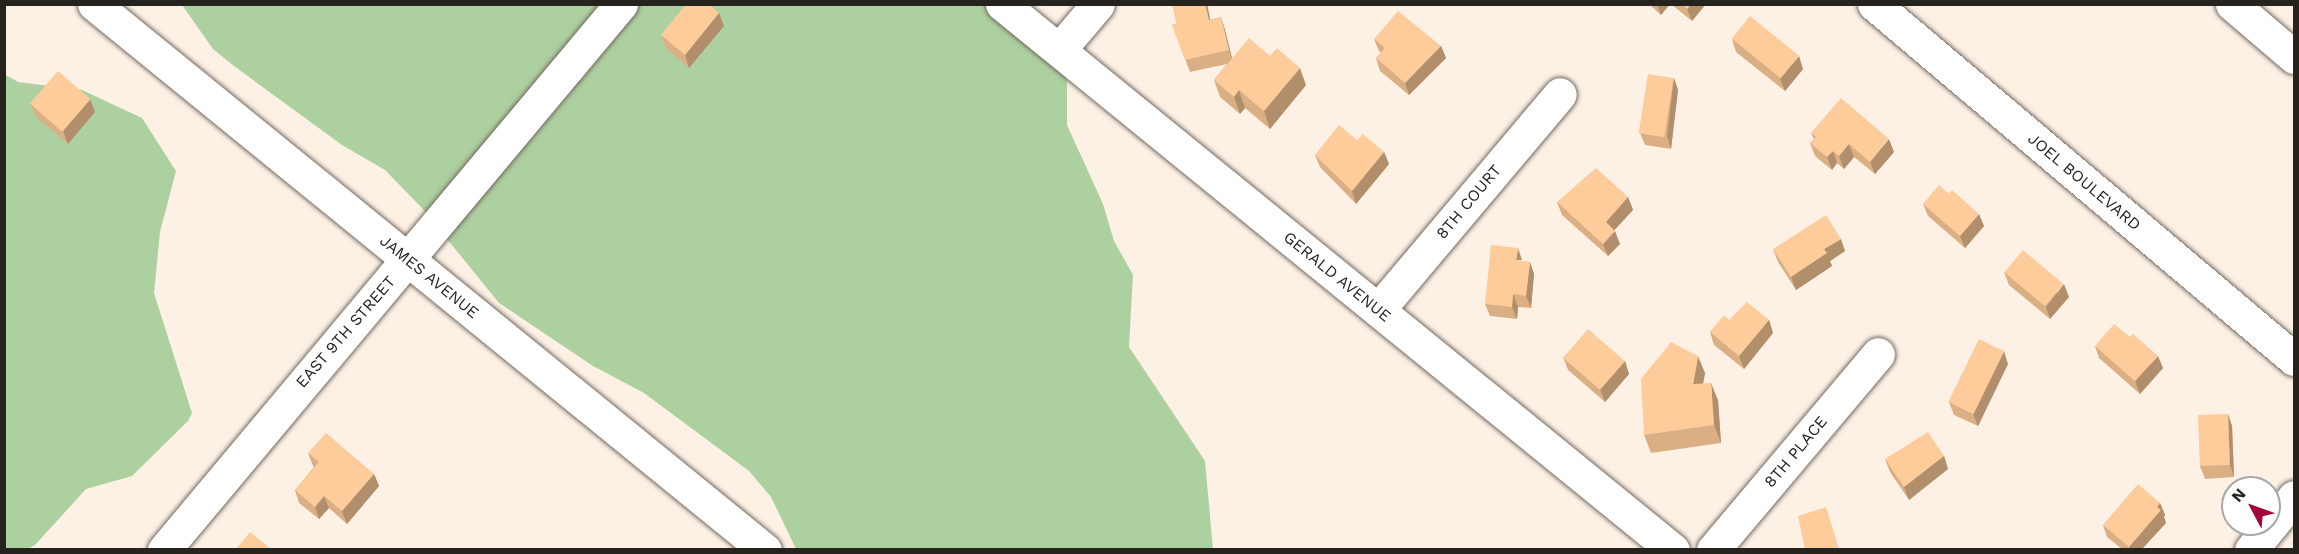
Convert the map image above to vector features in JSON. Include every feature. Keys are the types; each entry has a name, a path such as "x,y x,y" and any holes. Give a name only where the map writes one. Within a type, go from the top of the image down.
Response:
{"street":[{"name":"JAMES AVENUE","path":"94,4 765,549"},
{"name":"EAST 9TH STREET","path":"164,549 621,4"},
{"name":"GERALD AVENUE","path":"1002,4 1673,549"},
{"path":"1059,50 1098,4"},
{"name":"JOEL BOULEVARD","path":"1874,4 2295,359"},
{"path":"2232,4 2295,57"},
{"name":"8TH COURT","path":"1378,310 1560,94"},
{"name":"8TH PLACE","path":"1713,549 1878,354"},
{"path":"2251,549 2295,497"}],"green space":[{"path":"182,5 1006,5 1067,54 1067,125 1103,204 1114,241 1133,275 1129,347 1205,461 1213,549 796,549 771,497 749,471 644,393 593,366 499,303 421,207 385,170 342,145 213,49"},
{"path":"4,74 18,82 82,90 142,118 176,171 160,232 154,293 192,413 188,421 132,476 86,489 35,545 26,550 4,549"}],"building":[{"path":"686,4 709,4 719,13 685,55 661,35"},
{"path":"1172,4 1205,4 1209,20 1221,17 1229,50 1185,60 1172,25 1177,24"},
{"path":"1398,11 1441,46 1405,83 1376,58 1385,48 1374,39"},
{"path":"1750,16 1799,56 1781,78 1732,39"},
{"path":"1249,38 1270,56 1277,48 1300,68 1264,111 1239,90 1234,97 1214,80"},
{"path":"58,71 90,99 62,132 30,103"},
{"path":"1648,74 1674,78 1664,137 1639,133"},
{"path":"1841,98 1889,139 1870,162 1849,144 1839,156 1833,151 1827,157 1810,143 1816,137 1811,133"},
{"path":"1339,125 1357,140 1363,134 1384,152 1352,191 1315,155"},
{"path":"1596,168 1628,197 1606,222 1615,231 1603,244 1557,202"},
{"path":"1939,185 1949,194 1952,190 1979,214 1960,236 1923,204"},
{"path":"1826,215 1841,239 1824,249 1827,253 1791,277 1773,249"},
{"path":"1491,245 1518,248 1516,260 1530,262 1526,296 1513,294 1512,307 1485,304"},
{"path":"2023,250 2064,284 2045,306 2004,272"},
{"path":"1747,302 1769,320 1739,356 1710,332 1724,315 1729,320"},
{"path":"2114,324 2130,337 2133,334 2158,356 2135,381 2095,346"},
{"path":"1588,329 1625,361 1600,390 1563,358"},
{"path":"1979,339 2004,351 1973,414 1948,402"},
{"path":"1671,342 1698,356 1693,384 1711,383 1714,425 1644,435 1641,379"},
{"path":"2228,414 2230,465 2200,466 2198,415"},
{"path":"1928,432 1944,456 1904,487 1885,459"},
{"path":"326,433 374,474 342,511 324,496 315,507 295,490 319,462 308,453"},
{"path":"2138,484 2160,503 2157,507 2161,510 2129,547 2103,525"},
{"path":"1826,507 1839,549 1805,549 1798,516"},
{"path":"250,532 271,549 236,549"}]}
